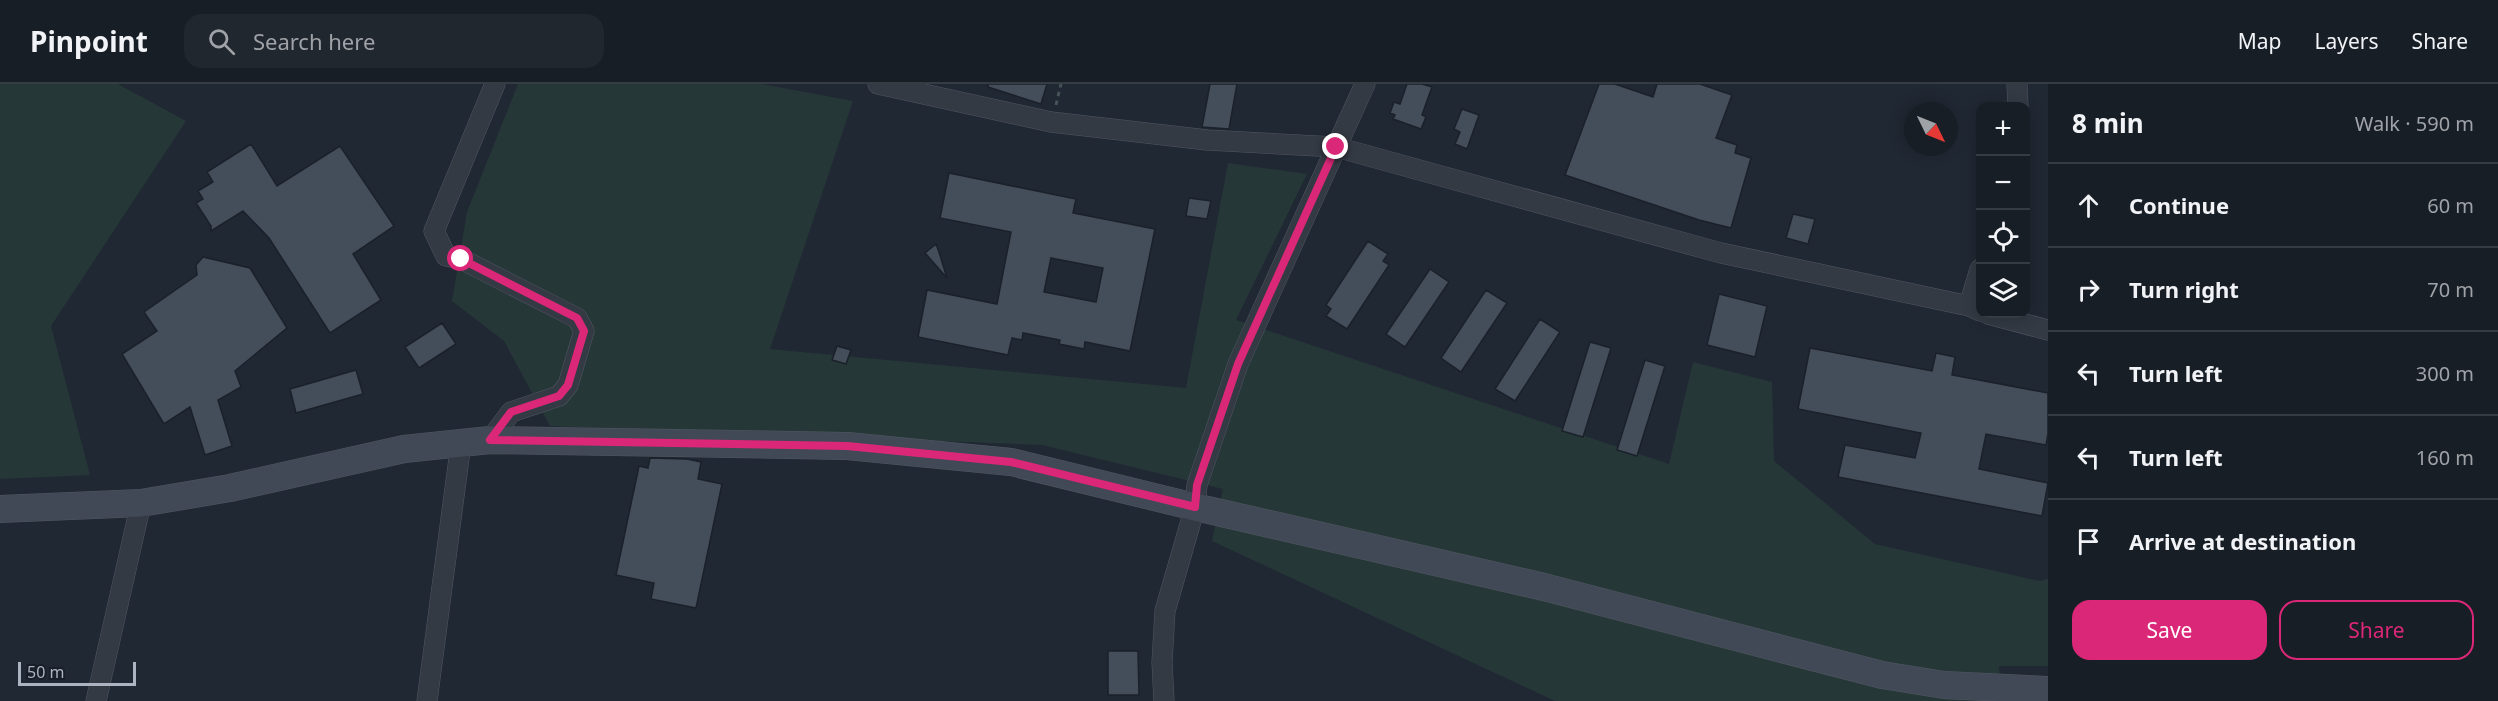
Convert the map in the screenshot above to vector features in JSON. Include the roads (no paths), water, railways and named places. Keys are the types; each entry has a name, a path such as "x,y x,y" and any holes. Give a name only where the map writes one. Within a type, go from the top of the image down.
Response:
{"street":[{"path":"490,440 511,412 559,396 568,385 584,331 577,318 461,259 446,256 434,231 495,84"},
{"path":"878,84 1051,122 1207,140 1336,147 1721,253 1975,308"},
{"path":"1164,701 1162,662 1166,611 1195,507 1197,485 1238,364 1365,84"},
{"path":"2017,84 2018,102"},
{"path":"2003,318 2048,330"},
{"path":"0,509 141,503 230,488 404,449 490,440 858,447 1011,462 1544,587 1882,675 1944,686 2048,690"},
{"path":"427,701 461,443"},
{"path":"96,701 141,503"}]}
